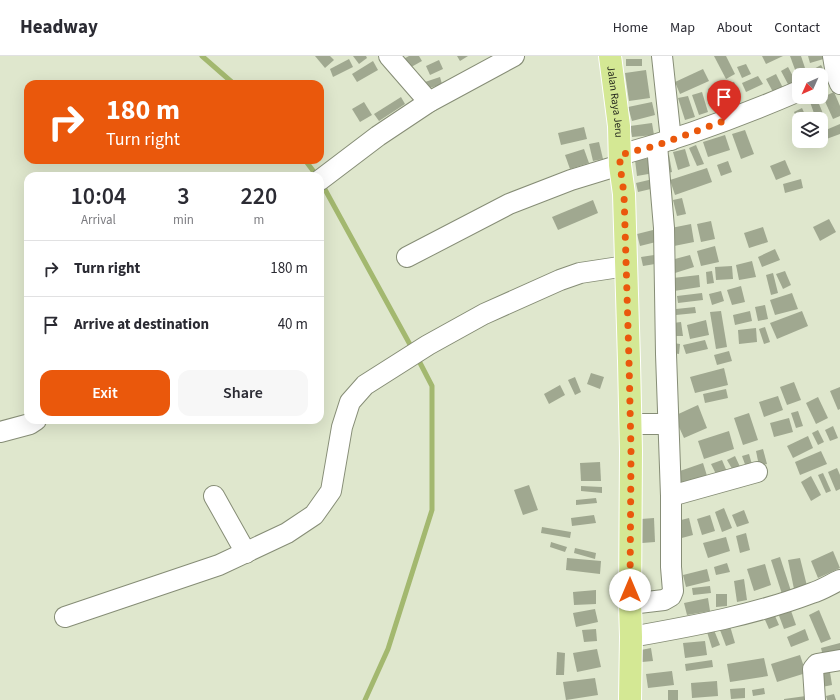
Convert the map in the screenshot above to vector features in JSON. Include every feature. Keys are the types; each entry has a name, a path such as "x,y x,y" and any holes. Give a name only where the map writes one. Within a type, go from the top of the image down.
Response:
{"main road":[{"name":"Jalan Raya Jeru","path":"610,56 619,126 620,160 624,194 630,424 630,700"}],"street":[{"path":"390,56 429,102"},
{"path":"324,177 378,136 429,102 514,56"},
{"path":"630,604 664,600 671,596 674,591 671,566 671,496 668,424 662,56"},
{"path":"406,257 509,204 664,142 763,107 792,94"},
{"path":"65,617 219,565 287,533 314,515 331,491 342,427 350,402 365,385 428,345 484,314 560,280 580,273 626,266"},
{"path":"0,432 30,424"},
{"path":"630,424 668,424"},
{"path":"671,496 757,472"},
{"path":"214,496 246,553"},
{"path":"631,637 710,623 756,612 812,593 840,580"},
{"path":"815,700 813,669 817,664 840,660"}],"building":[{"path":"315,56 330,56 334,60 325,68"},
{"path":"353,56 366,56 367,58 359,64"},
{"path":"409,56 419,56 422,61 404,71 398,62"},
{"path":"457,56 468,56 460,61"},
{"path":"714,56 726,56 735,74 726,79"},
{"path":"762,56 783,56 766,64"},
{"path":"790,56 801,56 805,68 794,68"},
{"path":"808,56 827,56 827,58 810,63"},
{"path":"349,59 353,67 333,77 330,69"},
{"path":"626,59 642,59 642,66 626,66"},
{"path":"439,60 443,69 430,75 426,66"},
{"path":"373,61 378,70 357,82 352,74"},
{"path":"746,64 751,74 742,78 737,67"},
{"path":"821,65 823,68 816,68"},
{"path":"788,67 792,74 792,84 789,86 781,71"},
{"path":"703,69 709,81 680,94 675,82"},
{"path":"646,70 650,98 629,101 625,73"},
{"path":"776,74 783,88 773,92 766,79"},
{"path":"758,76 763,84 746,92 742,83"},
{"path":"440,77 442,84 427,89 425,82"},
{"path":"734,82 740,96 723,103 717,89"},
{"path":"710,88 716,106 714,107 708,89"},
{"path":"702,92 708,112 699,115 692,95"},
{"path":"834,92 840,106 840,116 833,119 826,104 828,104 828,95"},
{"path":"688,96 695,117 685,120 678,98"},
{"path":"401,97 405,104 379,121 374,114"},
{"path":"364,102 372,115 360,122 352,109"},
{"path":"652,102 655,115 632,121 628,107"},
{"path":"811,104 819,104 822,112 814,112"},
{"path":"802,108 804,112 794,112"},
{"path":"652,123 654,135 632,137 630,126"},
{"path":"840,124 840,134 828,138 828,129"},
{"path":"584,127 587,139 561,145 558,133"},
{"path":"745,130 754,154 741,159 732,134"},
{"path":"725,135 730,150 708,157 703,142"},
{"path":"599,142 603,159 593,161 589,144"},
{"path":"696,145 704,164 697,166 689,148"},
{"path":"584,149 589,163 570,169 565,155"},
{"path":"685,149 690,166 678,170 673,152"},
{"path":"669,155 672,172 663,174 660,157"},
{"path":"652,158 654,173 637,176 635,160"},
{"path":"785,160 791,174 776,180 770,166"},
{"path":"728,161 732,172 721,176 717,165"},
{"path":"707,168 712,182 675,195 670,180"},
{"path":"653,179 655,188 638,192 636,183"},
{"path":"801,179 803,188 785,193 783,184"},
{"path":"682,198 686,214 677,216 673,200"},
{"path":"593,200 598,213 558,230 552,217"},
{"path":"829,219 836,232 820,241 813,227"},
{"path":"711,221 715,239 701,242 697,224"},
{"path":"691,224 694,242 674,246 671,228"},
{"path":"763,227 768,242 749,248 744,233"},
{"path":"653,230 656,242 640,246 637,234"},
{"path":"715,246 719,262 701,266 697,251"},
{"path":"775,249 780,260 762,267 758,257"},
{"path":"654,255 655,264 643,266 641,257"},
{"path":"690,255 694,267 675,273 671,260"},
{"path":"752,261 756,277 739,280 736,265"},
{"path":"732,266 733,279 716,280 715,267"},
{"path":"712,271 714,283 707,284 706,272"},
{"path":"785,271 791,285 783,289 776,274"},
{"path":"773,273 778,293 771,295 766,275"},
{"path":"699,275 700,287 674,291 673,278"},
{"path":"741,286 745,302 732,305 727,290"},
{"path":"721,291 724,301 712,305 709,294"},
{"path":"702,293 703,300 678,303 677,296"},
{"path":"792,293 798,309 775,315 770,300"},
{"path":"765,305 768,319 758,321 755,307"},
{"path":"695,307 696,313 676,315 676,309"},
{"path":"721,311 727,347 716,349 710,312"},
{"path":"750,311 752,321 735,325 733,315"},
{"path":"802,311 808,326 777,339 770,323"},
{"path":"706,320 709,335 690,339 687,325"},
{"path":"681,322 683,336 675,336 673,323"},
{"path":"765,327 770,342 764,344 759,329"},
{"path":"756,328 757,342 739,344 738,330"},
{"path":"705,340 708,349 686,354 683,345"},
{"path":"673,343 680,344 679,354 673,353"},
{"path":"729,351 732,361 717,365 714,355"},
{"path":"724,368 728,385 695,393 690,377"},
{"path":"591,373 604,377 600,389 587,384"},
{"path":"575,377 581,392 575,395 568,380"},
{"path":"794,382 801,400 787,405 780,387"},
{"path":"560,385 565,395 549,404 544,394"},
{"path":"840,387 840,409 838,410 830,391"},
{"path":"726,389 728,398 705,403 703,394"},
{"path":"778,396 783,410 764,417 759,402"},
{"path":"818,397 828,418 816,424 806,403"},
{"path":"698,405 707,428 684,438 674,416"},
{"path":"798,411 803,426 796,428 791,413"},
{"path":"749,413 758,440 743,445 734,418"},
{"path":"789,418 793,432 774,437 770,423"},
{"path":"833,426 838,438 830,441 825,430"},
{"path":"818,430 824,442 818,445 812,433"},
{"path":"729,431 734,449 704,459 698,441"},
{"path":"808,436 813,448 793,458 787,446"},
{"path":"763,449 767,464 759,466 756,451"},
{"path":"821,451 827,464 800,475 795,462"},
{"path":"749,454 753,468 747,470 742,456"},
{"path":"735,456 742,471 735,474 727,460"},
{"path":"722,460 728,474 718,478 711,464"},
{"path":"600,462 601,481 581,481 580,463"},
{"path":"703,463 708,479 683,488 677,472"},
{"path":"837,468 840,475 840,489 836,491 828,472"},
{"path":"823,473 831,491 826,493 818,475"},
{"path":"811,476 821,495 811,501 801,482"},
{"path":"529,485 538,510 523,515 514,490"},
{"path":"581,486 602,487 602,493 581,491"},
{"path":"596,498 597,503 576,505 576,500"},
{"path":"724,508 732,528 722,532 715,512"},
{"path":"744,510 749,523 737,527 732,515"},
{"path":"594,515 596,523 572,526 571,518"},
{"path":"710,515 715,531 702,535 697,519"},
{"path":"654,518 655,542 642,543 641,519"},
{"path":"689,518 693,535 678,539 673,522"},
{"path":"542,527 571,532 570,538 541,533"},
{"path":"746,533 750,550 740,553 736,536"},
{"path":"726,537 730,551 708,558 703,543"},
{"path":"551,542 567,547 565,552 550,547"},
{"path":"575,548 596,553 595,559 574,553"},
{"path":"833,551 840,568 818,578 811,561"},
{"path":"780,557 791,591 782,594 771,560"},
{"path":"567,558 601,561 600,574 566,570"},
{"path":"800,558 807,586 794,589 788,560"},
{"path":"727,563 730,572 716,575 714,567"},
{"path":"765,564 771,585 754,591 747,569"},
{"path":"707,569 710,581 686,587 683,575"},
{"path":"744,579 747,600 737,602 734,581"},
{"path":"710,586 711,593 693,595 692,588"},
{"path":"596,590 596,604 574,605 573,592"},
{"path":"716,594 727,594 727,606 716,607"},
{"path":"708,598 710,611 687,615 684,603"},
{"path":"790,608 796,625 784,629 778,613"},
{"path":"595,609 598,622 576,627 573,613"},
{"path":"772,609 779,625 769,629 762,613"},
{"path":"819,610 831,639 821,643 809,615"},
{"path":"730,626 735,643 726,646 720,630"},
{"path":"596,629 597,641 584,642 582,630"},
{"path":"805,629 809,640 791,647 787,637"},
{"path":"714,630 720,645 712,648 707,632"},
{"path":"705,641 707,655 685,658 683,643"},
{"path":"840,643 840,656 824,660 821,648"},
{"path":"651,648 653,661 642,662 641,650"},
{"path":"597,649 601,667 577,672 573,653"},
{"path":"557,652 565,653 564,675 556,675"},
{"path":"800,655 806,673 777,682 771,664"},
{"path":"764,658 768,676 730,682 727,664"},
{"path":"712,660 713,667 686,671 685,664"},
{"path":"672,671 674,685 648,688 646,674"},
{"path":"830,672 832,685 822,687 820,673"},
{"path":"595,678 598,695 566,700 563,682"},
{"path":"717,681 718,696 692,698 691,683"},
{"path":"745,688 745,698 731,699 730,689"},
{"path":"764,688 765,694 753,696 752,690"},
{"path":"668,690 678,690 678,700 668,700"},
{"path":"834,694 836,700 827,700 826,696"},
{"path":"806,696 807,700 784,700 784,699"}],"waterway":[{"path":"202,56 229,80"},
{"path":"308,164 314,172"},
{"path":"324,188 413,350"},
{"path":"365,700 388,649 432,510 432,386 417,357"}],"route":[{"path":"630,590 631,451 629,361 624,194 620,155 658,145 724,121"}]}
